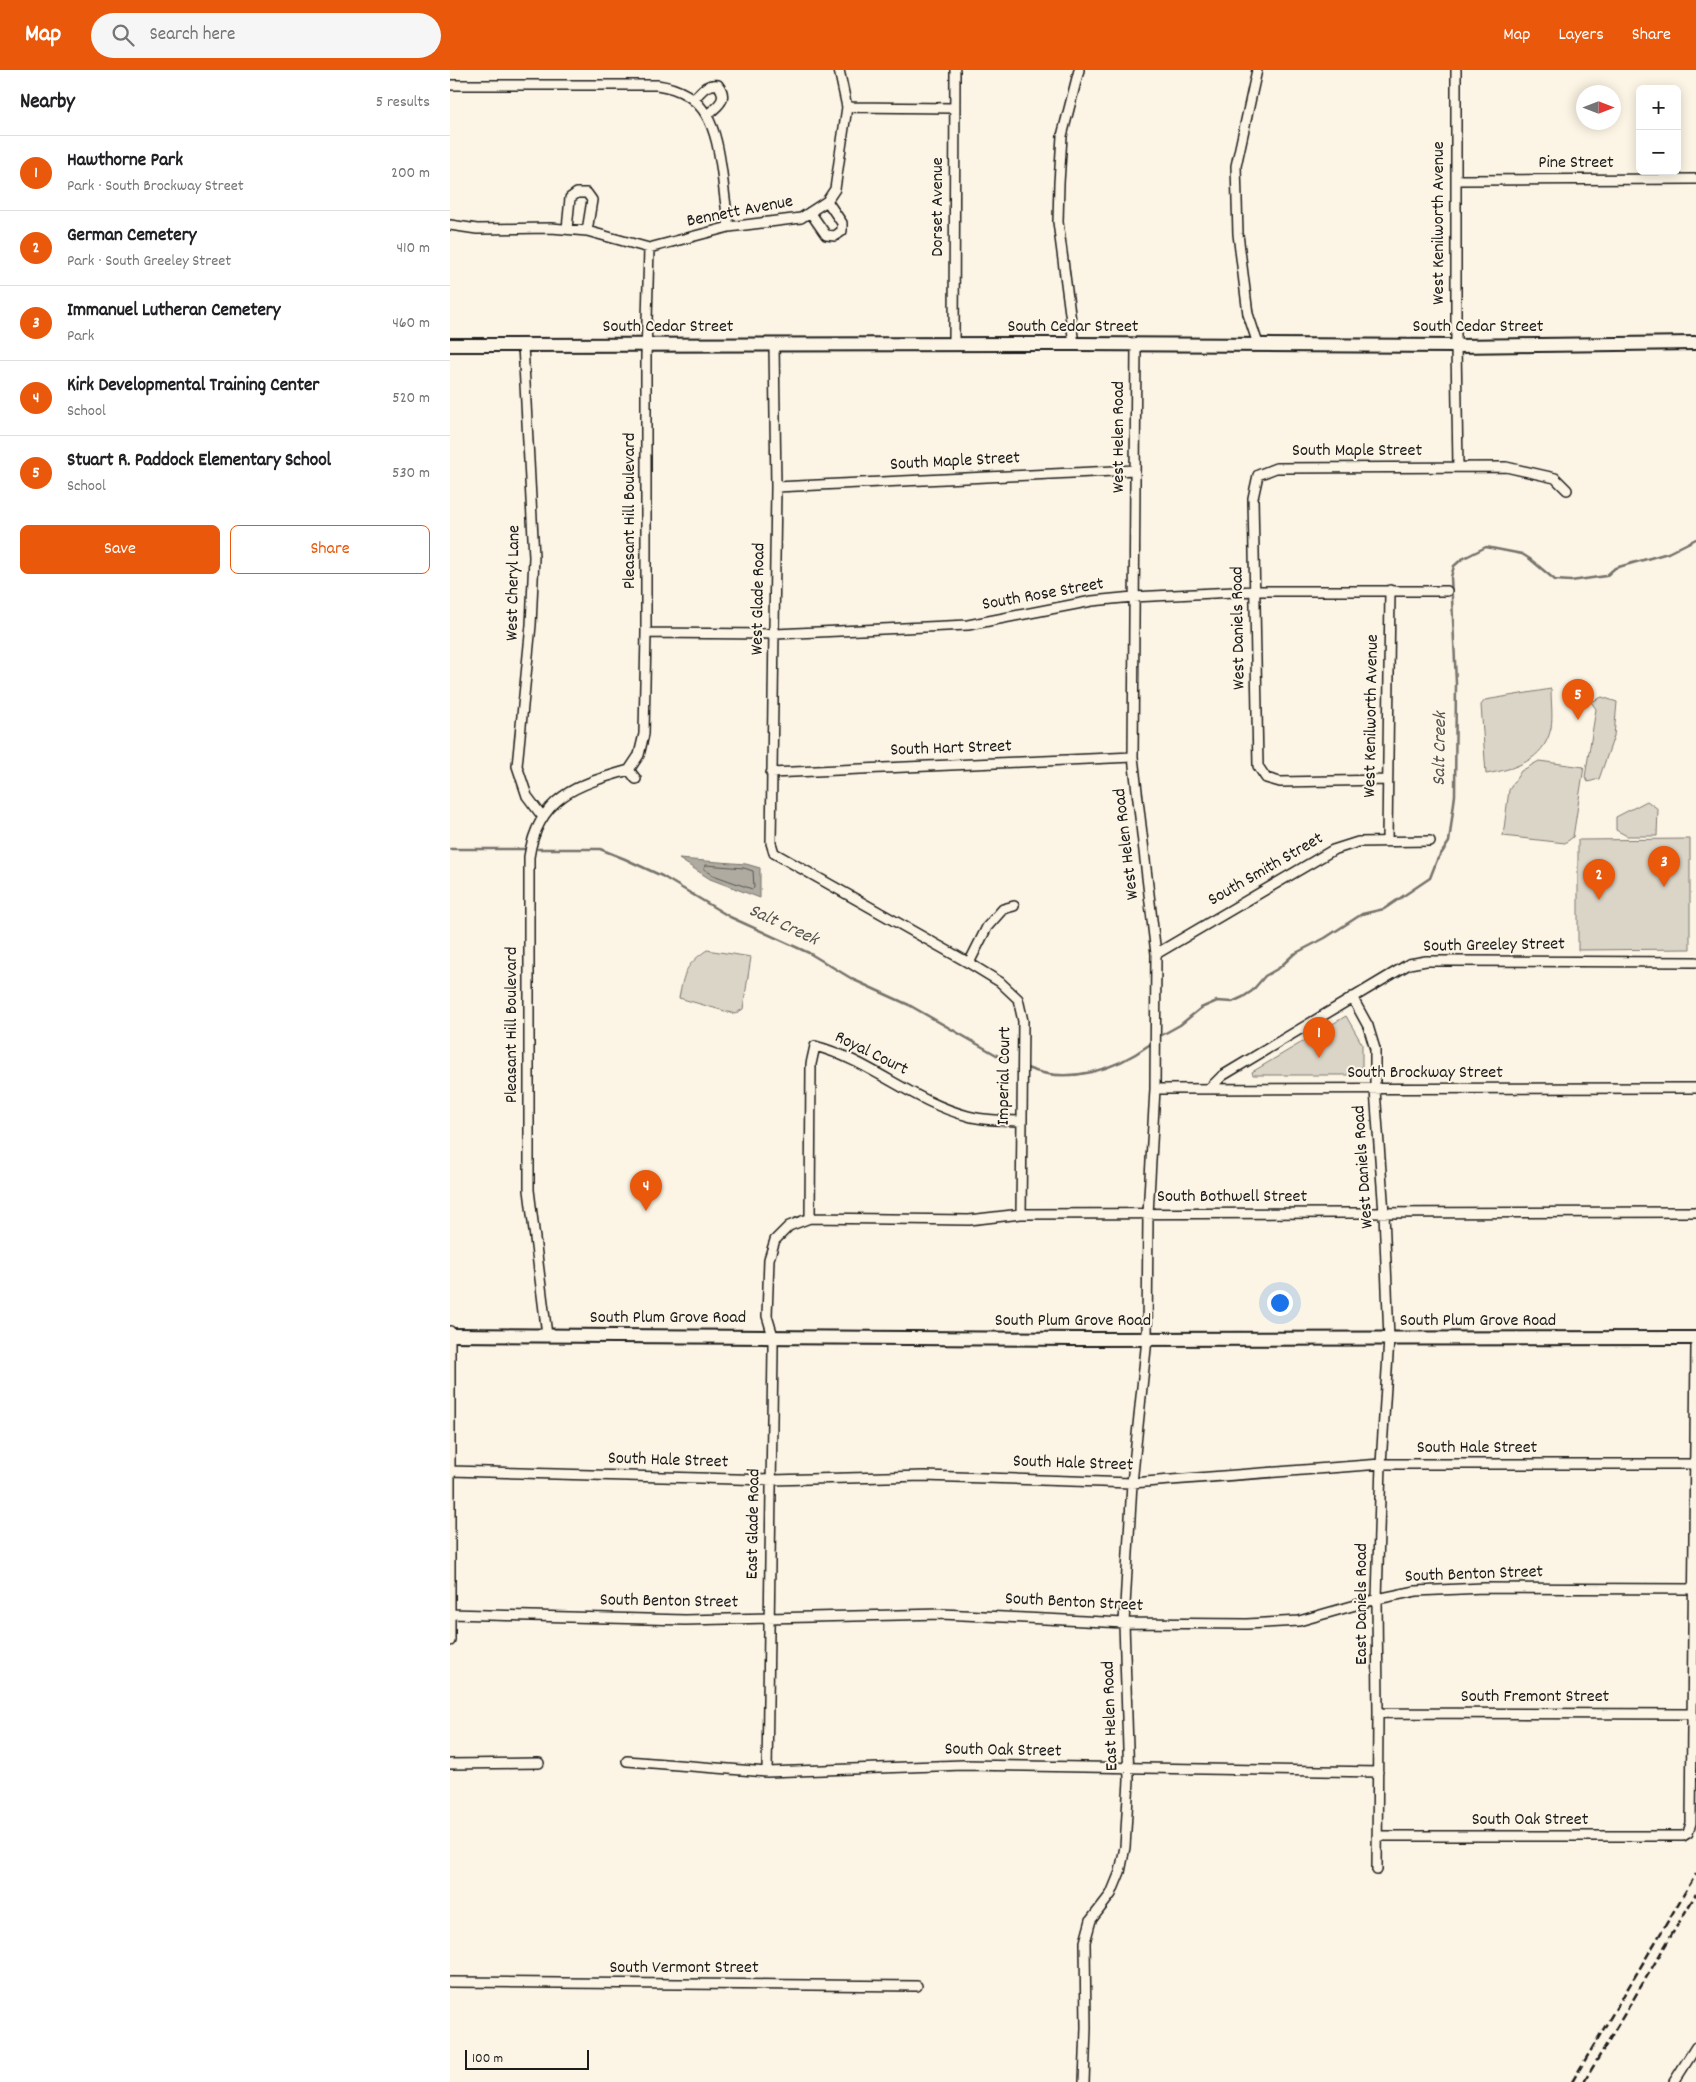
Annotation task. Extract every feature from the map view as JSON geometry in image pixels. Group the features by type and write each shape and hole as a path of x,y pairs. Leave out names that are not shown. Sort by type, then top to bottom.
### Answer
{"street":[{"path":"827,202 835,189 846,107 839,70"},
{"name":"Dorset Avenue","path":"954,345 955,70"},
{"path":"1074,344 1058,222 1062,136 1079,70"},
{"path":"1257,70 1236,166 1239,242 1248,314 1258,344"},
{"name":"West Kenilworth Avenue","path":"1456,70 1458,467"},
{"path":"693,100 706,86 712,84 718,86 723,95 722,103 707,115"},
{"path":"450,85 657,85 671,88 693,100 707,115 718,142 729,226"},
{"path":"846,107 955,108"},
{"name":"Pine Street","path":"1456,180 1696,179"},
{"path":"567,229 570,198 577,193 587,193 592,200 587,231"},
{"name":"Bennett Avenue","path":"649,248 729,226 801,218 810,212 827,202 842,223 842,231 835,236 826,235 810,212"},
{"path":"450,225 477,229 567,229 587,231 649,248"},
{"name":"Pleasant Hill Boulevard","path":"547,1335 530,1210 528,1141 529,857 532,838 542,816 566,793 608,776 629,770 639,755 644,734 646,344 649,248"},
{"name":"South Cedar Street","path":"450,345 1258,344 1456,346 1696,343"},
{"name":"West Cheryl Lane","path":"523,345 534,557 531,625 517,766 527,796 542,816"},
{"name":"West Glade Road","path":"774,345 776,487 775,634 771,772 771,843 774,854"},
{"name":"West Helen Road","path":"1136,345 1133,757 1156,954 1155,1089 1148,1214 1147,1339"},
{"name":"South Maple Street","path":"1258,475 1276,468 1506,467 1555,478 1567,490"},
{"name":"South Maple Street","path":"776,487 1136,470"},
{"name":"West Daniels Road","path":"1258,475 1253,498 1258,766 1266,778 1280,782 1387,780"},
{"name":"West Kenilworth Avenue","path":"1388,841 1390,590"},
{"name":"South Rose Street","path":"646,633 775,634 968,625 1092,601 1133,597 1255,591 1390,590 1447,592"},
{"name":"South Hart Street","path":"771,772 1133,757"},
{"path":"629,770 636,779"},
{"name":"South Smith Street","path":"1156,954 1170,944 1333,850 1358,842 1430,841"},
{"name":"Imperial Court","path":"774,854 969,963 1000,982 1018,999 1023,1021 1021,1214"},
{"path":"969,963 988,927 1003,909 1014,906"},
{"name":"South Greeley Street","path":"1209,1089 1222,1076 1409,964 1426,961 1696,962"},
{"name":"West Daniels Road","path":"1352,997 1373,1037 1375,1049 1389,1339"},
{"name":"Royal Court","path":"810,1218 811,1064 815,1046 836,1052 940,1107 969,1117 1021,1121"},
{"name":"South Brockway Street","path":"1155,1089 1696,1088"},
{"name":"South Bothwell Street","path":"773,1336 767,1316 769,1259 776,1240 789,1226 810,1218 969,1220 1021,1214 1696,1212"},
{"path":"450,1334 450,1641"},
{"name":"South Plum Grove Road","path":"450,1334 1147,1339 1696,1338"},
{"name":"East Glade Road","path":"766,1772 773,1336"},
{"name":"East Helen Road","path":"1084,2082 1086,2028 1085,1942 1091,1920 1111,1894 1120,1872 1125,1848 1129,1769 1124,1623 1132,1483 1147,1339"},
{"name":"East Daniels Road","path":"1377,1870 1377,1599 1381,1464 1389,1339"},
{"path":"1692,1714 1696,1347"},
{"name":"South Hale Street","path":"450,1471 772,1480 924,1476 1132,1483 1381,1464 1694,1464"},
{"name":"South Benton Street","path":"450,1614 685,1620 942,1614 1124,1623 1247,1624 1299,1621 1377,1599 1416,1591 1450,1589 1693,1589"},
{"name":"South Fremont Street","path":"1378,1713 1692,1714"},
{"name":"South Oak Street","path":"1377,1836 1683,1836 1688,1833 1691,1823 1692,1714"},
{"name":"South Oak Street","path":"627,1762 766,1772 964,1765 1378,1772"},
{"path":"450,1764 539,1763"},
{"name":"South Vermont Street","path":"450,1982 917,1986"},
{"path":"1674,2082 1696,2046"}],"shaded area":[{"path":"1551,689 1551,728 1542,748 1535,756 1517,766 1486,774 1481,705 1485,700"},
{"path":"1602,697 1617,702 1614,736 1599,779 1588,782 1585,777 1596,709 1591,702"},
{"path":"1539,761 1584,767 1573,837 1565,843 1503,836 1509,790 1521,771"},
{"path":"1647,801 1658,809 1657,836 1627,836 1616,830 1616,817"},
{"path":"1690,839 1690,949 1578,950 1578,840"},
{"path":"707,950 751,957 743,1009 735,1014 679,998 682,982 687,970 694,960"},
{"path":"1346,1016 1362,1044 1362,1075 1253,1075 1252,1072"}],"water":[{"path":"679,859 746,864 760,868 760,898 710,879"}],"waterway":[{"name":"Salt Creek","path":"1162,1035 1180,1025 1201,1008 1217,1001 1232,1002 1243,997 1252,991 1265,976 1279,968 1294,954 1325,938 1362,914 1384,909 1430,878 1437,860 1449,842 1455,795 1456,683 1451,577 1454,566 1462,559 1486,547 1522,554 1555,580 1571,581 1606,576 1615,568 1668,553 1696,539"},
{"name":"Salt Creek","path":"450,849 524,849"},
{"name":"Salt Creek","path":"538,849 600,849 625,859 662,876 730,917 809,953 854,980 909,1005 1007,1061"},
{"name":"Salt Creek","path":"1027,1068 1059,1075 1091,1072 1121,1062 1149,1045"}],"railway":[{"path":"1572,2082 1696,1874"},
{"path":"1584,2082 1696,1894"}],"place":[{"name":"Stuart R. Paddock Elementary School","path":"1578,720"},
{"name":"Immanuel Lutheran Cemetery","path":"1664,887"},
{"name":"German Cemetery","path":"1599,900"},
{"name":"Hawthorne Park","path":"1319,1058"},
{"name":"Kirk Developmental Training Center","path":"646,1211"}]}
